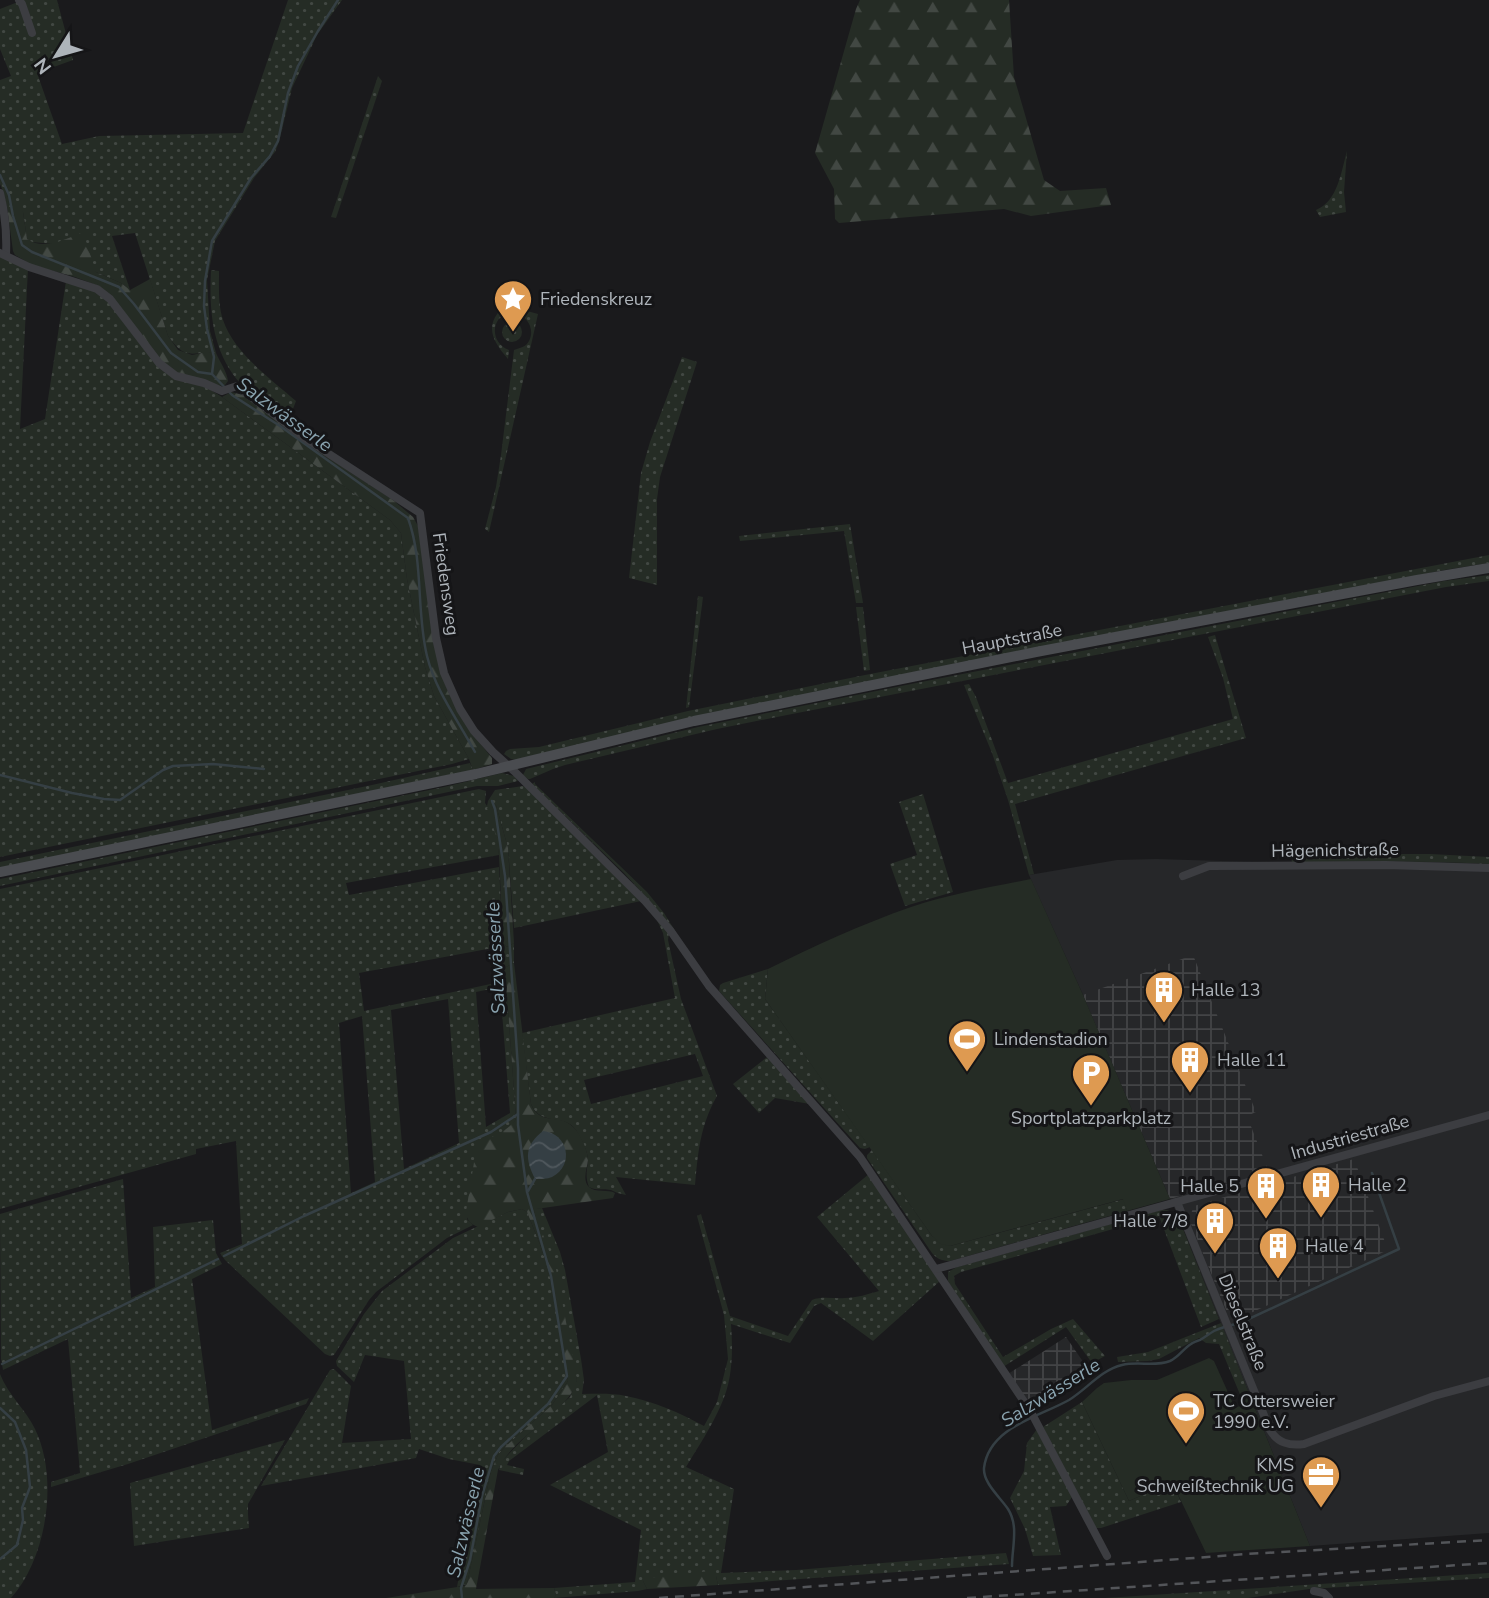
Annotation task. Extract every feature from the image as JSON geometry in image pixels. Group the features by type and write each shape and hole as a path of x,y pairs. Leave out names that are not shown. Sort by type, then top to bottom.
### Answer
{"street":[{"path":"24,1 32,33"},
{"path":"0,192 6,242 3,254"},
{"name":"Friedensweg","path":"3,254 29,267 97,289 110,299 159,363 176,376 222,391 237,386 306,439 421,513 436,638 444,673 460,709 474,731 492,752 622,876 670,930 709,986 860,1157 1031,1412 1107,1556"},
{"name":"Hauptstraße","path":"0,872 509,766 694,721 1008,657 1489,568"},
{"name":"Hägenichstraße","path":"1183,876 1209,866 1386,865 1489,868"},
{"name":"Industriestraße","path":"936,1269 1489,1115"},
{"name":"Dieselstraße","path":"1177,1202 1270,1430 1276,1438 1288,1444 1304,1444 1434,1396 1489,1381"},
{"path":"1314,1591 1324,1593 1329,1598"}],"shaded area":[{"path":"1117,860 1489,864 1489,1533 1310,1546 1180,1221 1029,875"},
{"path":"1193,955 1256,1112 1247,1116 1268,1170 1170,1199 1083,995"},
{"path":"1354,1159 1388,1250 1231,1322 1189,1219 1194,1206"},
{"path":"1066,1337 1086,1366 1029,1404 1008,1374"}],"green space":[{"path":"23,0 57,0 73,60 37,73 62,144 99,136 243,133 288,0 342,0 317,35 292,88 275,152 254,178 215,241 207,280 210,331 216,353 189,354 174,344 168,336 135,233 112,236 130,290 96,272 54,244 31,242 27,239 23,212 7,207 0,184 0,80 11,76 0,49 0,9"},
{"path":"860,0 1009,0 1014,77 1044,180 1060,191 1106,188 1111,205 1031,216 1004,209 839,223 835,219 834,189 815,153"},
{"path":"378,76 382,81 336,218 331,217"},
{"path":"1347,151 1344,192 1346,212 1320,217 1316,210 1334,193"},
{"path":"18,206 23,212 27,239 48,244 83,232 96,272 130,290 150,279 168,336 178,350 192,355 216,353 228,381 225,385 218,386 177,373 161,361 99,286 32,265 15,255 7,207"},
{"path":"0,256 28,268 20,429 45,419 66,281 98,292 206,387 390,520 401,533 407,579 425,667 434,696 469,759 0,857"},
{"path":"211,270 219,271 221,314 228,332 254,365 296,401 288,422 263,404 231,372 214,330"},
{"path":"505,305 538,314 489,532 485,529 496,487 514,350 526,345 531,337 531,328 520,315 502,316 495,327 495,333 497,340 509,350 508,359 497,345 492,332 494,319"},
{"path":"512,322 519,325 522,332 519,339 512,342 505,339 502,332 505,325"},
{"path":"682,357 697,362 660,477 657,499 657,585 629,578 641,473"},
{"path":"231,392 247,396 313,448 393,500 413,517 418,526 442,676 457,710 492,758 492,764 473,770 434,696 425,667 407,579 401,533 390,520 222,397"},
{"path":"850,524 863,603 856,603 844,531 740,541 739,536"},
{"path":"1489,555 1489,563 517,760 504,754 510,749 539,747 688,711 865,675"},
{"path":"1489,575 1489,581 1446,587 717,729 565,765 530,779 523,775 526,769 698,727 1444,581"},
{"path":"698,596 703,597 689,707 686,708"},
{"path":"856,607 863,607 870,670 864,671"},
{"path":"1215,635 1246,738 1015,804 1034,874 1029,875 992,753 964,685 969,684 976,697 1008,783 1233,719 1223,678 1208,637"},
{"path":"470,763 473,770 0,868 0,862"},
{"path":"502,773 514,776 518,781 498,786 477,786 0,886 0,879"},
{"path":"535,782 647,892 682,942 624,873 532,784"},
{"path":"527,787 641,901 514,928 508,848 496,805 493,804 499,855 346,883 349,895 499,867 503,943 507,947 514,943 514,963 506,967 506,981 516,1119 511,1127 504,1131 467,1219 473,1225 447,1238 376,1292 334,1355 325,1354 220,1253 242,1244 236,1141 196,1149 196,1154 0,1209 0,889 479,789 486,791 487,806 495,790","holes":["498,947 500,982 364,1011 359,973","500,987 510,1113 486,1127 476,992","448,999 459,1143 404,1169 391,1010","362,1016 375,1182 351,1193 339,1023"]},
{"path":"923,794 953,892 905,906 890,864 917,855 899,802"},
{"path":"496,805 508,848 514,943 507,947 503,943 499,855 487,808"},
{"path":"1291,854 1430,854 1489,857 1489,864 1292,863"},
{"name":"Lindenstadion","path":"1031,879 1170,1199 1127,1211 1123,1199 950,1246 941,1244 932,1236 765,999 768,969 838,936 911,907"},
{"path":"656,918 669,933 668,940 681,999 717,1096 703,1129 695,1185 616,1177 626,1195 592,1188 587,1180 587,1153 576,1130 566,1122 541,1115 531,1104 522,1033 675,998 663,933","holes":["695,1054 703,1076 591,1104 584,1080"]},
{"path":"514,963 531,1104 539,1115 567,1122 575,1129 588,1156 585,1178 587,1184 595,1190 615,1193 613,1198 534,1211 556,1269 577,1380 573,1391 564,1402 515,1446 498,1470 476,1589 554,1588 556,1595 554,1598 386,1598 467,1584 491,1471 498,1455 552,1405 568,1381 549,1272 527,1212 522,1209 508,1212 478,1227 469,1221 466,1212 476,1150 479,1145 506,1129 516,1119 506,981 506,967"},
{"path":"768,969 765,999 870,1147 860,1148 719,991 723,983"},
{"path":"767,1057 810,1104 775,1098 759,1113 733,1084"},
{"path":"872,1150 932,1236 950,1246 1124,1199 1127,1211 950,1261 942,1260 932,1253 867,1158"},
{"path":"869,1174 940,1281 873,1341 821,1303 814,1306 790,1343 731,1324 731,1365 725,1395 686,1467 734,1489 721,1573 796,1570 1006,1553 1009,1564 718,1585 716,1576 643,1581 647,1589 554,1598 554,1588 635,1582 641,1530 550,1485 608,1452 597,1395 509,1461 507,1465 524,1469 523,1475 499,1470 501,1462 525,1437 570,1397 577,1380 535,1209 542,1208 565,1270 584,1380 582,1394 615,1394 636,1398 666,1408 704,1426 717,1402 728,1359 724,1315 697,1216 701,1214 730,1316 788,1336 812,1300 854,1297 879,1291 817,1217"},
{"path":"123,1179 131,1298 155,1287 153,1227 213,1220 216,1253 222,1264 192,1279 212,1430 309,1398 306,1404 51,1487 51,1482 80,1473 68,1339 3,1370 0,1214"},
{"path":"522,1209 527,1212 549,1272 568,1381 552,1405 498,1455 491,1471 467,1584 457,1587 480,1465 419,1449 416,1458 261,1486 330,1370 334,1369 351,1386 342,1443 411,1439 404,1361 365,1355 354,1382 337,1366 336,1361 364,1314 382,1291 453,1238 508,1212"},
{"path":"1161,1210 1177,1214 1219,1319 1201,1327 1159,1216 954,1276 955,1284 1003,1357 1073,1319 1105,1356 1092,1363 1066,1327 1003,1367 948,1281 948,1272 957,1267"},
{"path":"1221,1323 1252,1401 1244,1404 1219,1344 1206,1343 1199,1338 1159,1359 1118,1362 1117,1357 1148,1352"},
{"name":"TC Ottersweier 1990 e.V.","path":"1209,1358 1214,1361 1235,1408 1252,1401 1310,1546 1206,1553 1172,1482 1129,1501 1082,1402 1104,1383 1157,1380"},
{"path":"0,1374 35,1429 46,1470 46,1517 41,1540 33,1562 11,1598 0,1598"},
{"path":"1082,1402 1129,1501 1172,1482 1181,1502 1095,1528 1043,1427"},
{"path":"1037,1429 1072,1497 1066,1506 1050,1507 1061,1555 1033,1556 1025,1529 1010,1498 1024,1471 1027,1443"},
{"path":"285,1440 248,1504 249,1528 134,1546 130,1483"},
{"path":"710,1571 716,1576 718,1585 647,1589 643,1581 647,1578"},
{"path":"1489,1573 1489,1578 1309,1589 1248,1598 1105,1598"}],"water":[{"path":"543,1131 558,1137 566,1150 566,1158 559,1172 552,1177 535,1179 529,1165 528,1153 532,1142"}],"waterway":[{"name":"Salzwässerle","path":"338,0 298,66 288,93 278,141 270,156 251,178 212,241 204,306 214,357 212,374 232,395 408,518 416,552 427,656 442,694 475,752"},
{"path":"0,175 9,195 22,245 32,252 119,287 171,353 198,372 212,374"},
{"path":"0,775 72,793 120,800 173,766 213,764 264,769"},
{"name":"Salzwässerle","path":"462,1598 461,1588 494,1456 548,1404 567,1376 551,1276 527,1192 518,1125 518,1068 505,876 492,801"},
{"name":"Salzwässerle","path":"224,1256 304,1216 491,1132 518,1114"},
{"name":"Salzwässerle","path":"1012,1566 1013,1522 1008,1509 984,1474 988,1454 995,1442 1017,1425 1069,1400 1114,1367 1170,1361 1214,1331 1240,1323 1399,1249 1372,1173"},
{"name":"Salzwässerle","path":"528,1191 535,1179"},
{"name":"Salzwässerle","path":"2,1364 218,1259"},
{"path":"0,1408 15,1422 26,1450 30,1487 22,1508 23,1520 17,1545 0,1559"}],"railway":[{"path":"659,1598 1247,1554 1489,1540"},
{"path":"967,1598 1489,1563"}],"place":[{"name":"Friedenskreuz","path":"513,333"},
{"name":"Halle 13","path":"1164,1024"},
{"name":"Lindenstadion","path":"967,1073"},
{"name":"Halle 11","path":"1190,1094"},
{"name":"Sportplatzparkplatz","path":"1091,1107"},
{"name":"Halle 2","path":"1321,1219"},
{"name":"Halle 5","path":"1266,1220"},
{"name":"Halle 7/8","path":"1215,1255"},
{"name":"Halle 4","path":"1278,1280"},
{"name":"TC Ottersweier 1990 e.V.","path":"1186,1445"},
{"name":"KMS Schweißtechnik UG","path":"1321,1509"}]}
